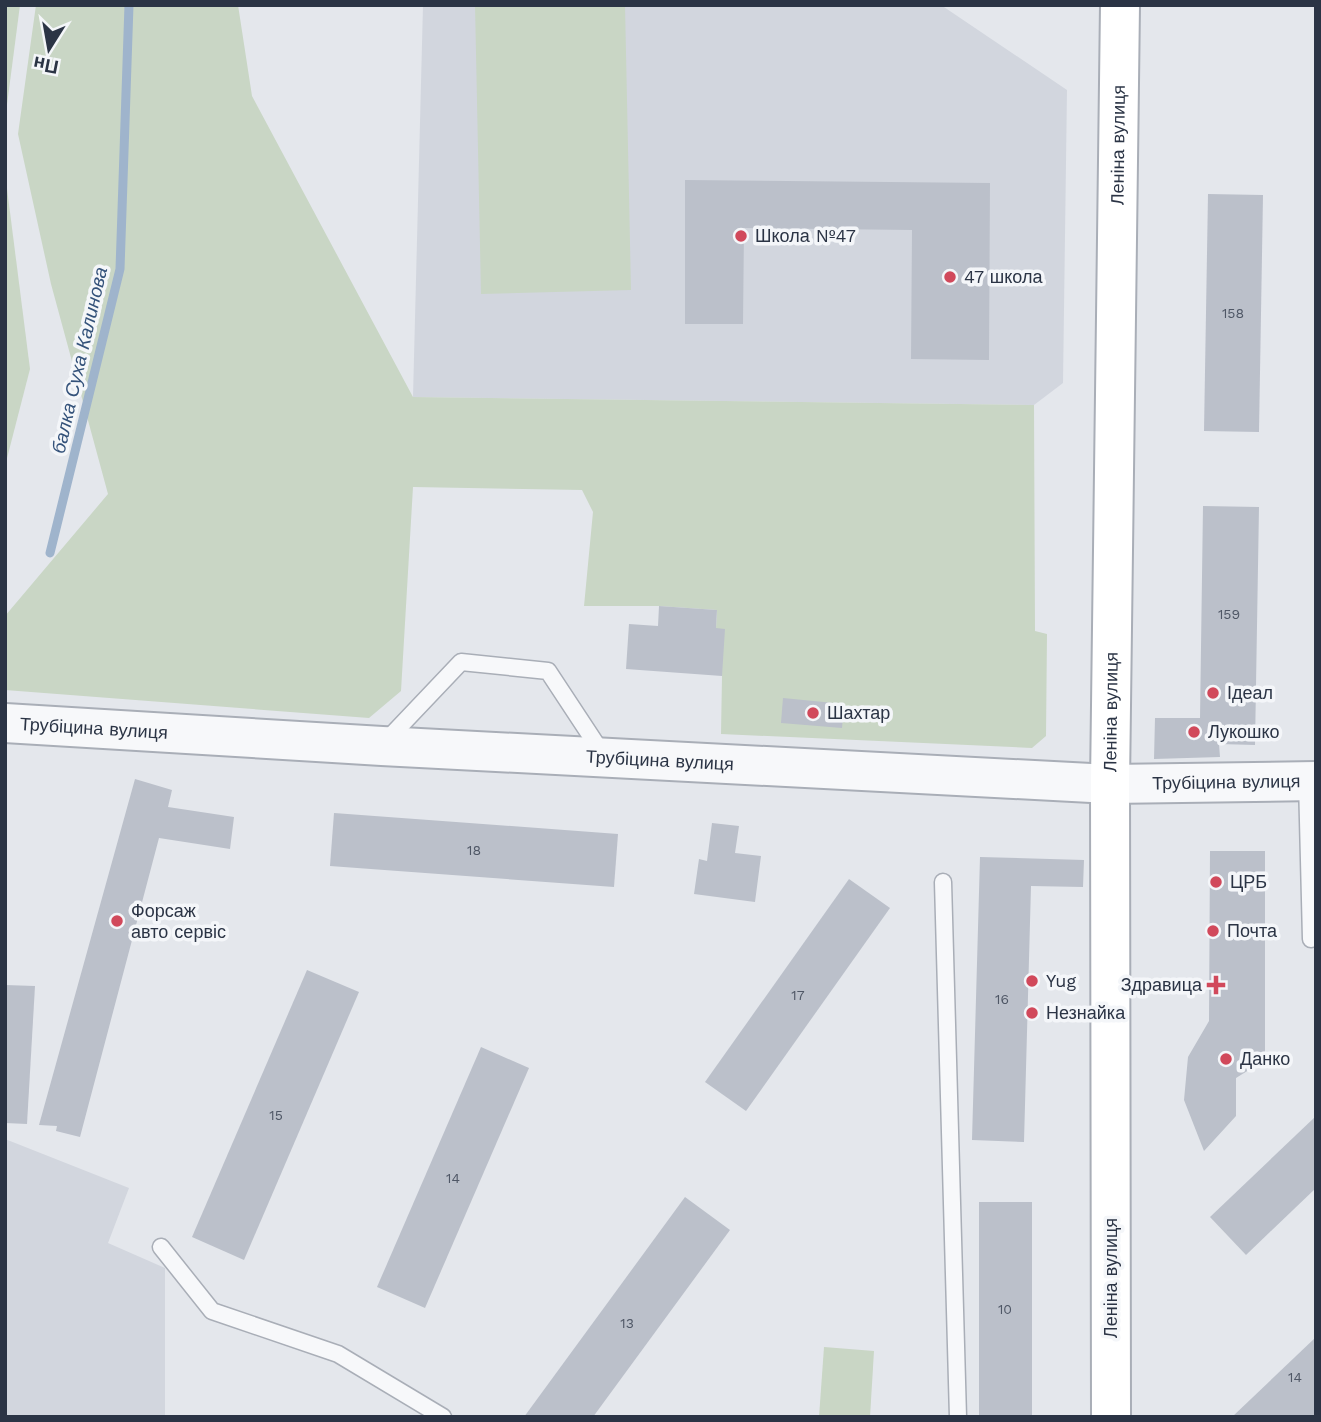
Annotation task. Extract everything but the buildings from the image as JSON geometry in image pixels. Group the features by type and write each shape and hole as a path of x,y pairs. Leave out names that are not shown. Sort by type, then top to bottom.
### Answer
{"main road":[{"name":"Леніна вулиця","path":"1111,1417 1110,784 1120,5"}],"street":[{"name":"Трубіцина вулиця","path":"5,723 382,746 1110,784 1311,781"}],"lane":[{"path":"382,746 461,662 548,671 605,758"},
{"path":"1311,781 1311,939 1316,938"},
{"path":"943,882 958,1417"},
{"path":"161,1247 212,1311 338,1354 443,1417"}],"shaded area":[{"name":"Школа №47","path":"423,5 941,5 1067,90 1063,383 1034,405 413,397"},
{"path":"5,1139 129,1188 108,1243 165,1268 165,1417 5,1417"}],"green space":[{"path":"5,5 20,5 5,120"},
{"path":"36,5 238,5 252,96 413,397 1034,405 1035,631 1047,634 1046,736 1032,748 721,734 722,676 716,628 717,610 659,606 584,606 593,512 582,490 413,487 401,691 369,718 5,690 5,616 108,494 51,284 18,134"},
{"path":"475,5 625,5 631,290 481,294"},
{"path":"5,173 30,369 5,466"},
{"path":"824,1347 874,1351 870,1417 819,1417"}],"waterway":[{"name":"балка Суха Калинова","path":"50,553 120,269 129,5"}],"place":[{"name":"Школа №47","path":"741,236"},
{"name":"47 школа","path":"950,277"},
{"name":"Ідеал","path":"1213,693"},
{"name":"Шахтар","path":"813,713"},
{"name":"Лукошко","path":"1194,732"},
{"name":"ЦРБ","path":"1216,882"},
{"name":"Форсаж авто сервіс","path":"117,921"},
{"name":"Почта","path":"1213,931"},
{"name":"Yug","path":"1032,981"},
{"name":"Здравица","path":"1216,985"},
{"name":"Незнайка","path":"1032,1013"},
{"name":"Данко","path":"1226,1059"}]}
